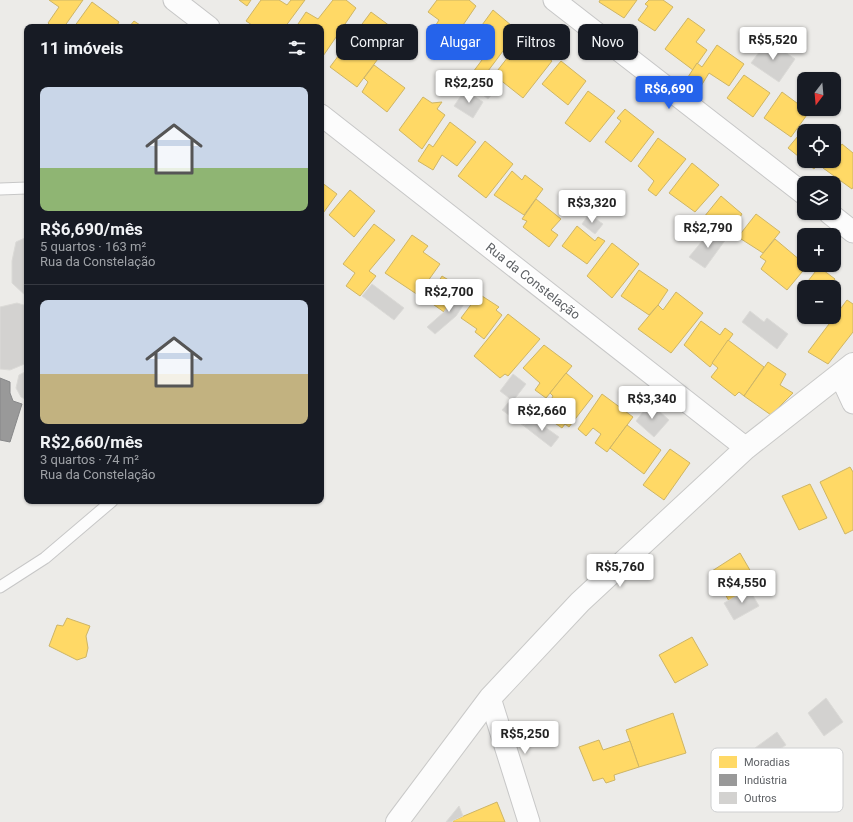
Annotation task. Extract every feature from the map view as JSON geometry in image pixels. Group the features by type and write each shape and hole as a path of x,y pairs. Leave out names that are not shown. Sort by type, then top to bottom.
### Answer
{"street":[{"path":"174,0 204,24"},
{"path":"554,0 797,189"},
{"name":"Rua da Constelação","path":"324,117 746,448"},
{"path":"838,220 853,232"},
{"path":"397,822 490,698 580,602 746,448 846,370 853,403"},
{"path":"490,698 530,822"}],"lane":[{"path":"0,189 24,188"},
{"path":"0,587 45,558 108,504"}],"building: Moradias":[{"path":"49,0 83,0 66,24 49,24 48,23 59,7"},
{"path":"239,0 251,0 247,6"},
{"path":"261,0 279,0 287,5 291,0 305,0 287,24 250,24 246,21"},
{"path":"333,0 346,0 356,8 345,24 336,24 336,37 324,55 324,24 298,24 306,12 318,19"},
{"path":"437,0 469,0 476,6 464,24 436,24 439,20 428,12"},
{"path":"600,0 637,0 624,18 599,2"},
{"path":"649,0 663,0 673,7 655,31 638,20 648,6 645,4"},
{"path":"92,2 119,22 118,24 76,24"},
{"path":"493,10 510,24 503,24 503,51 473,91 464,84 482,60 495,60 495,24 483,24"},
{"path":"371,12 387,24 362,24"},
{"path":"688,18 705,30 696,42 707,50 693,70 665,49"},
{"path":"134,21 138,24 132,24"},
{"path":"717,45 744,64 729,86 709,73 701,86 688,77 697,63 702,67"},
{"path":"336,59 377,60 357,87 330,67"},
{"path":"506,60 552,61 523,98 494,75"},
{"path":"561,61 586,81 568,105 542,84"},
{"path":"374,65 405,88 387,112 362,92 368,82 364,78"},
{"path":"744,75 770,93 753,117 727,98"},
{"path":"588,91 615,111 590,142 565,123"},
{"path":"782,92 797,103 797,116 806,116 800,124 797,124 797,129 791,137 764,118"},
{"path":"423,97 432,103 442,102 437,109 445,115 422,149 399,130"},
{"path":"625,109 654,132 631,162 605,142 621,121 617,118"},
{"path":"450,122 476,142 457,166 442,155 433,170 418,161 429,144 433,147"},
{"path":"797,137 797,155 788,148"},
{"path":"658,138 686,159 656,196 648,190 654,181 638,166"},
{"path":"485,141 513,164 486,198 458,176"},
{"path":"842,144 853,153 852,189 841,181 841,176 834,176 823,168 841,168"},
{"path":"692,163 719,185 695,212 669,193"},
{"path":"512,171 522,180 525,175 543,189 524,215 494,195"},
{"path":"324,184 337,194 324,212"},
{"path":"350,190 375,211 354,237 329,215"},
{"path":"721,196 742,214 726,239 712,229 715,226 704,217"},
{"path":"536,199 561,219 551,230 558,235 549,247 523,227 527,221 522,219"},
{"path":"756,214 780,232 763,253 738,237"},
{"path":"374,224 395,240 369,271 376,276 360,296 346,286 355,273 343,264"},
{"path":"577,226 595,241 598,237 605,241 587,264 562,246"},
{"path":"412,235 428,246 423,252 440,264 418,295 385,273"},
{"path":"775,239 797,258 797,272 802,272 787,290 761,269 766,261 760,257"},
{"path":"612,243 639,264 612,298 587,276"},
{"path":"639,270 668,290 649,315 621,296"},
{"path":"815,272 826,272 835,279 834,280 809,280"},
{"path":"442,276 460,287 444,312 427,300"},
{"path":"676,292 703,313 671,353 638,329 658,305 663,310"},
{"path":"479,294 499,307 496,310 502,315 484,339 475,332 477,329 461,318"},
{"path":"847,300 853,304 853,332 828,364 808,352 829,324 841,324 841,308"},
{"path":"508,314 540,339 508,376 505,374 500,378 474,356"},
{"path":"701,321 720,335 725,328 733,334 710,367 684,345"},
{"path":"728,340 764,367 744,396 739,392 735,396 711,377 718,368 712,363"},
{"path":"544,345 572,366 546,398 535,390 540,383 523,368"},
{"path":"768,362 786,374 780,385 793,393 771,415 744,396"},
{"path":"566,373 593,396 569,427 565,424 562,428 543,415 553,396 550,393"},
{"path":"602,394 633,417 607,452 595,443 601,434 593,428 586,436 578,429"},
{"path":"627,425 661,450 644,474 610,448"},
{"path":"670,449 690,463 664,500 643,485"},
{"path":"850,467 853,472 853,530 845,534 820,482"},
{"path":"810,484 827,518 799,530 782,496"},
{"path":"740,553 758,584 729,601 712,571"},
{"path":"67,618 90,626 86,636 88,648 86,657 77,660 49,646 57,625 63,626"},
{"path":"692,637 708,665 675,683 659,655"},
{"path":"673,713 686,753 639,767 626,730"},
{"path":"599,740 603,750 630,741 639,767 614,775 615,780 606,783 603,778 593,781 579,747"},
{"path":"497,802 505,822 452,821"}],"building: Indústria":[{"path":"0,378 10,382 10,393 13,401 22,404 10,442 0,440"}],"building: Outros":[{"path":"768,40 795,59 779,82 751,63"},
{"path":"483,83 494,92 488,99 477,90"},
{"path":"465,90 483,102 473,118 454,106"},
{"path":"589,214 603,224 595,234 582,224"},
{"path":"712,229 726,239 705,268 689,257"},
{"path":"24,238 24,294 12,283 12,261 16,242"},
{"path":"372,284 404,308 394,320 362,296"},
{"path":"458,291 468,298 456,316 435,334 427,327 444,312"},
{"path":"17,303 24,305 24,364 10,370 0,369 0,307"},
{"path":"750,311 764,322 767,318 788,334 777,349 742,322"},
{"path":"24,372 24,398 21,397 16,388 19,375"},
{"path":"513,374 526,384 513,401 500,391"},
{"path":"509,402 531,417 524,426 502,410"},
{"path":"650,403 669,420 654,437 636,421"},
{"path":"531,417 559,437 551,447 524,426"},
{"path":"749,589 759,606 734,620 724,603"},
{"path":"826,698 843,722 824,736 808,713"},
{"path":"777,732 786,745 781,748 755,748"},
{"path":"459,806 463,816 452,821 453,822 446,822"}]}
